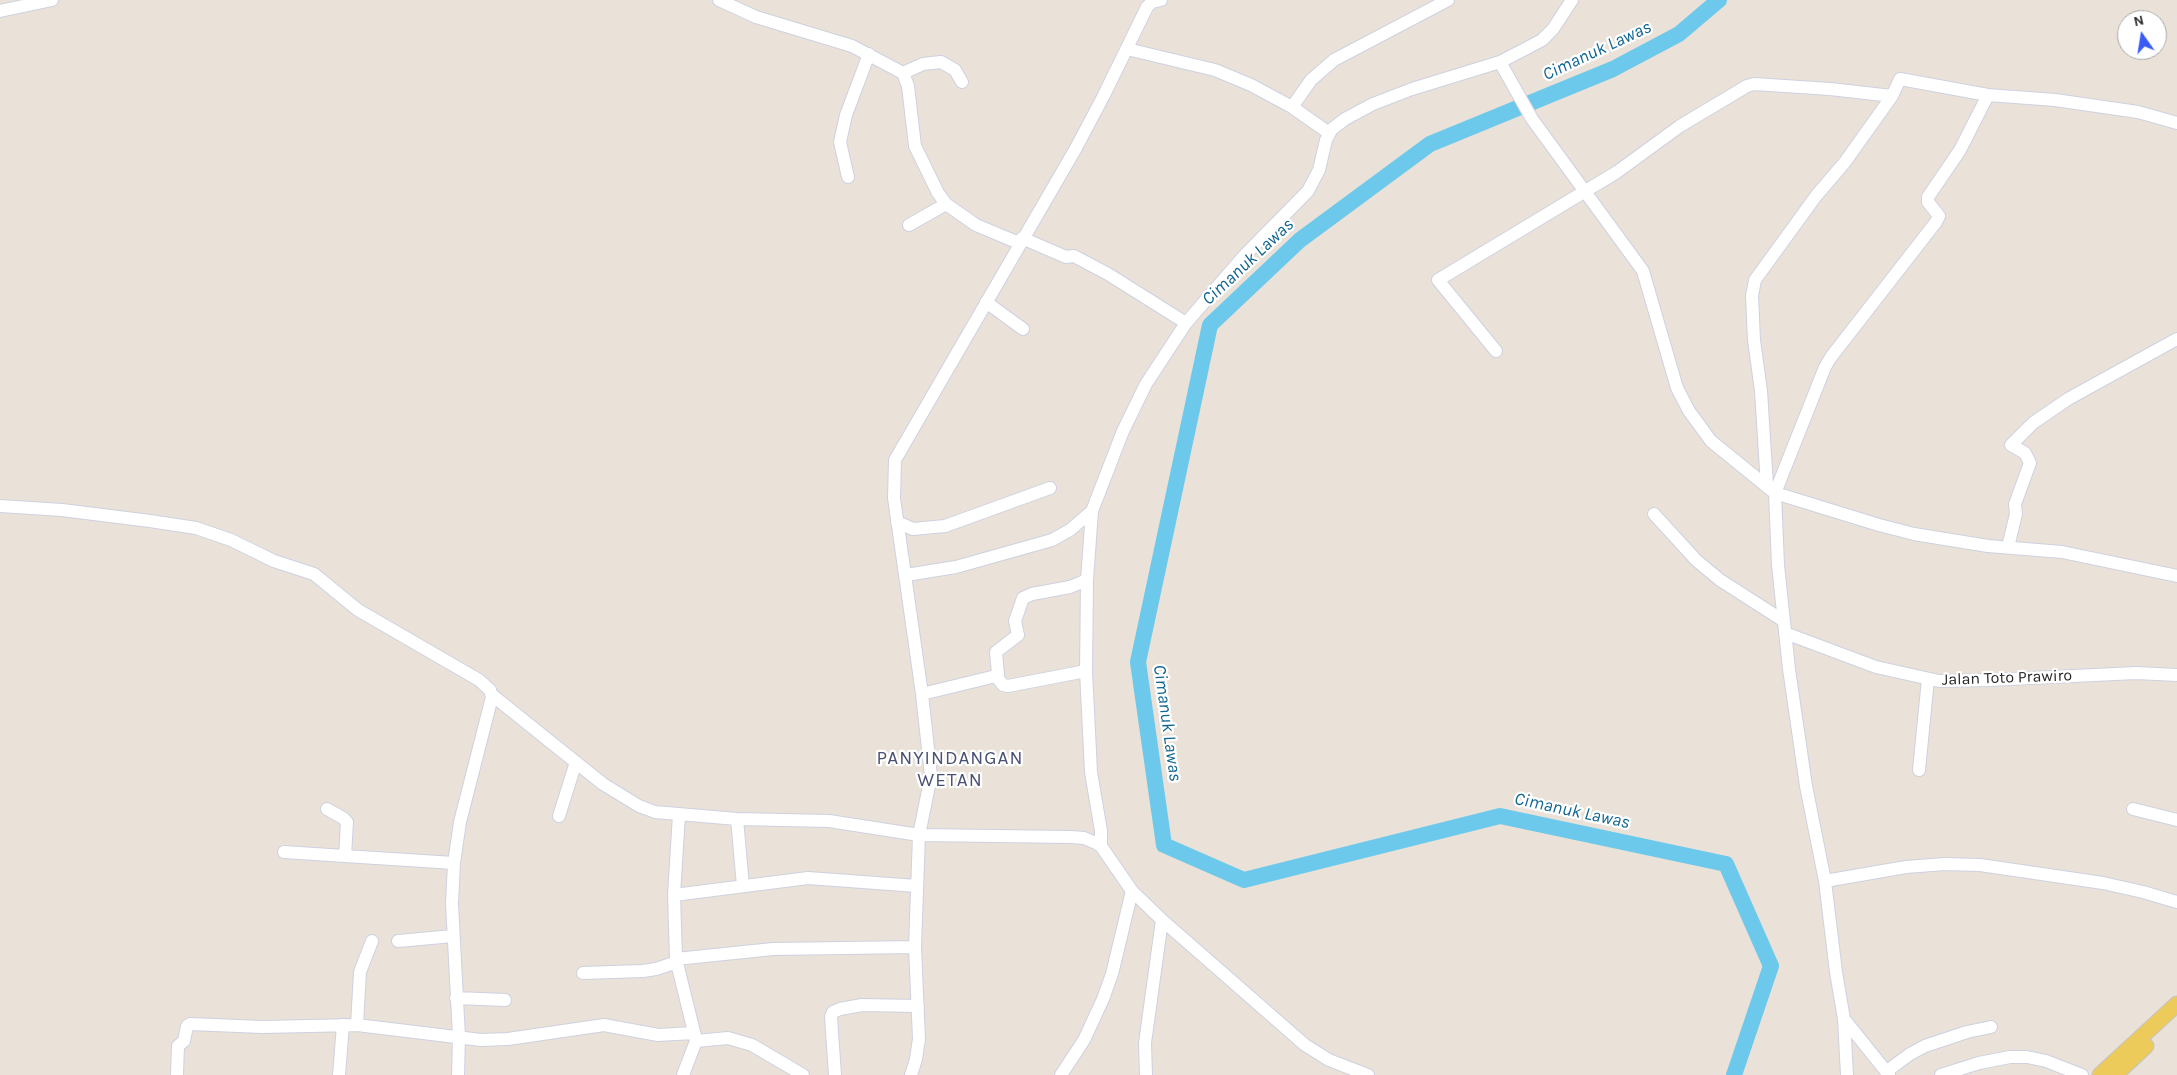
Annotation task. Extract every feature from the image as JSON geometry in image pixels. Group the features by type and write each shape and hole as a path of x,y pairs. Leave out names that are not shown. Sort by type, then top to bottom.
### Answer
{"main road":[{"path":"2100,1075 2177,1004"},
{"path":"2115,1075 2177,1018"}],"street":[{"path":"0,11 52,0"},
{"path":"719,0 756,17 826,38 869,54 903,73 908,86 915,146 929,177 946,204 976,225 1066,257 1074,256 1108,274 1186,323"},
{"path":"911,1075 916,1059 919,1038 915,948 919,834 931,776 922,694 897,522 893,479 897,455 1076,148 1149,4 1161,0"},
{"path":"1292,107 1311,80 1334,60 1448,0"},
{"path":"1101,846 1102,832 1091,772 1086,671 1087,580 1092,510 1123,431 1146,384 1186,323 1244,256 1308,190 1321,165 1329,133 1346,118 1372,104 1412,89 1500,62 1542,40 1553,29 1572,0"},
{"path":"1127,49 1215,70 1251,85 1292,107 1329,133"},
{"path":"848,177 840,138 846,115 869,54"},
{"path":"903,73 923,64 941,62 955,70 962,82"},
{"path":"1500,62 1515,92 1532,119 1643,271 1677,388 1689,412 1711,441 1771,489 1879,525 1914,534 2008,547 2062,552 2177,576"},
{"path":"1847,1075 1844,1019 1836,972 1826,881 1806,786 1785,627 1754,340 1752,296 1755,280 1892,96 1900,79 1988,95 2055,100 2138,112 2177,124"},
{"path":"1496,351 1438,280 1617,172 1680,126 1747,86 1754,84 1830,89 1892,96"},
{"path":"1771,489 1825,367 1936,222 1939,216 1928,202 1928,197 1960,150 1988,95"},
{"path":"909,225 946,204"},
{"path":"986,302 1023,329"},
{"path":"2008,547 2016,514 2015,504 2030,463 2025,453 2011,445 2033,422 2068,400 2177,339"},
{"path":"897,522 913,529 945,526 1050,488"},
{"path":"0,506 62,510 196,528 231,540 274,561 314,574 358,610 479,680 490,690 492,695 603,784 639,806 654,812 737,819 829,821 919,834 1084,838 1101,846 1132,891 1162,920 1305,1045 1329,1060 1368,1075"},
{"path":"906,575 956,566 1052,540 1070,530 1092,510"},
{"name":"Jalan Toto Prawiro","path":"1654,514 1696,560 1720,580 1785,627 1876,667 1928,679 1990,680 2136,673 2177,675"},
{"path":"996,676 998,674 996,652 1018,635 1015,621 1022,598 1032,594 1070,587 1087,580"},
{"path":"996,676 1003,684 1008,686 1086,671"},
{"path":"922,694 996,676"},
{"path":"1919,770 1928,679"},
{"path":"458,1075 460,1037 456,998 452,903 454,863 460,822 492,695"},
{"path":"559,816 576,762"},
{"path":"328,809 346,822 345,856"},
{"path":"2132,809 2177,820"},
{"path":"679,815 674,894 676,960 695,1037 684,1075"},
{"path":"737,819 743,886"},
{"path":"284,852 454,863"},
{"path":"1826,881 1906,867 1980,865 2103,883 2177,902"},
{"path":"674,894 808,878 917,886"},
{"path":"1061,1075 1084,1040 1103,1000 1112,974 1132,891"},
{"path":"1146,1075 1145,1043 1162,920"},
{"path":"398,941 454,936"},
{"path":"357,1025 360,972 372,941"},
{"path":"583,974 643,971 656,969 676,960 773,949 915,948"},
{"path":"456,998 505,1000"},
{"path":"835,1075 831,1018 833,1012 862,1005 918,1006"},
{"path":"1844,1019 1888,1073 1910,1054 1925,1046 1991,1026"},
{"path":"177,1075 178,1047 184,1041 186,1027 190,1024 262,1027 357,1025 482,1040 508,1039 604,1024 658,1035 728,1038 740,1041 765,1052 803,1075"},
{"path":"339,1075 343,1025"},
{"path":"1941,1075 1979,1063 2010,1057 2046,1061 2082,1075"}],"waterway":[{"name":"Cimanuk Lawas","path":"1719,0 1679,34 1613,69 1430,144 1300,240 1210,325 1138,662 1164,845 1244,880 1500,816 1726,864 1771,966 1734,1075"}],"district":[{"name":"PANYINDANGAN WETAN","path":"950,770"}]}
